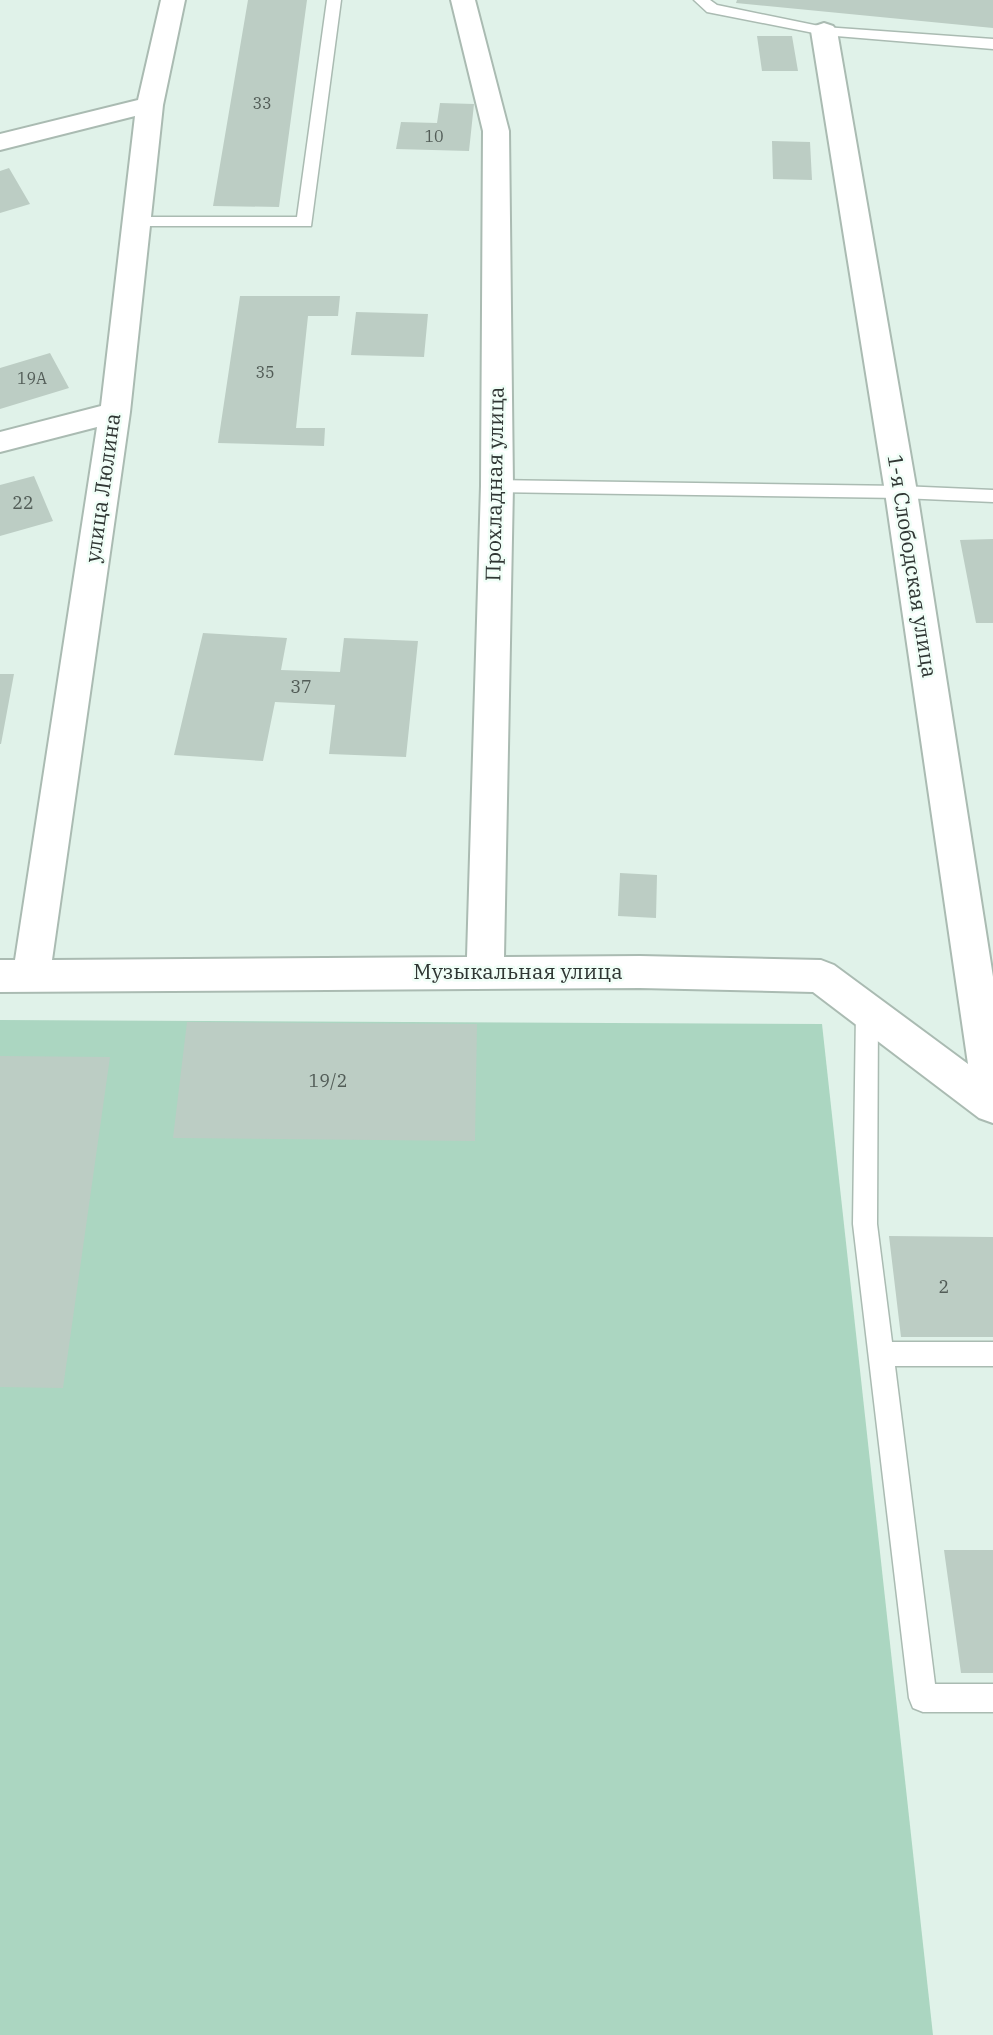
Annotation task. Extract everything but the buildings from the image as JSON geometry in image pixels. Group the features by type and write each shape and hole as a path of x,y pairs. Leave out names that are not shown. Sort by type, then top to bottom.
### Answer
{"street":[{"name":"улица Люлина","path":"15,976 115,412 150,105 173,0"},
{"name":"Прохладная улица","path":"463,0 496,131 497,486 485,972"},
{"name":"1-я Слободская улица","path":"824,31 901,492 993,1105"},
{"path":"0,142 150,105"},
{"path":"0,442 115,412"},
{"name":"Музыкальная улица","path":"15,976 485,972 821,976 993,1105"}],"lane":[{"path":"135,222 304,222 334,0"},
{"path":"701,0 712,9 824,31 993,44"},
{"path":"497,486 901,492 993,496"},
{"path":"867,1011 865,1224 923,1698 993,1698"},
{"path":"881,1354 993,1354"}],"green space":[{"path":"0,1020 822,1024 933,2035 0,2035"}]}
